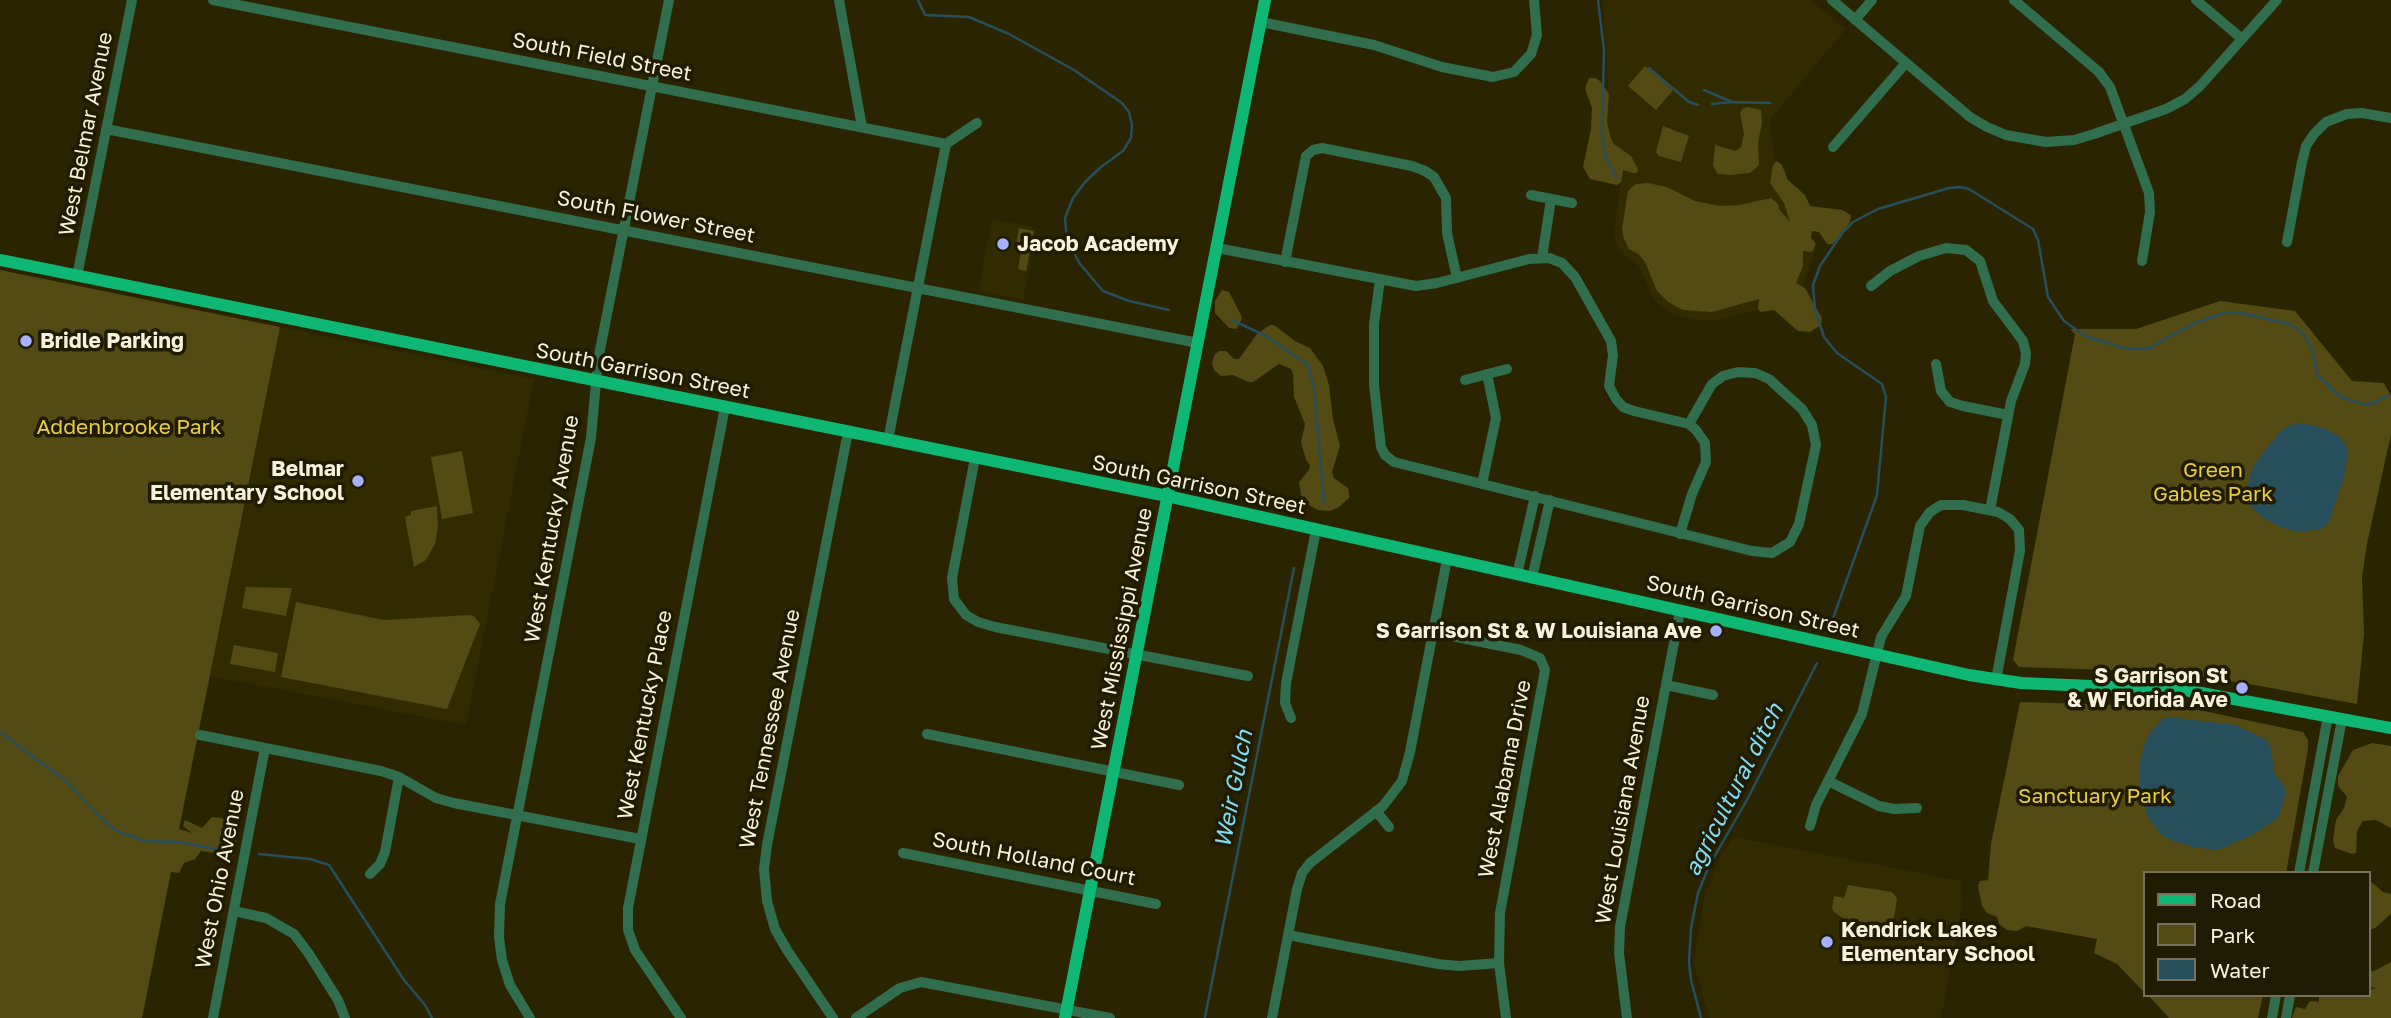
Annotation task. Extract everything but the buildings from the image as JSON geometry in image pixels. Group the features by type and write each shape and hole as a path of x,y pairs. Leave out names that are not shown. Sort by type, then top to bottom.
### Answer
{"main road":[{"name":"West Mississippi Avenue","path":"1066,1014 1265,0"},
{"name":"South Garrison Street","path":"0,260 1167,496 1996,680 2171,688 2239,698 2391,729"}],"street":[{"name":"West Belmar Avenue","path":"78,276 132,0"},
{"name":"South Field Street","path":"213,0 946,144"},
{"name":"West Kentucky Avenue","path":"530,1018 510,985 502,960 499,937 500,904 591,438 595,381 669,0"},
{"path":"839,0 862,127"},
{"path":"1261,22 1367,43 1442,67 1493,77 1518,69 1529,58 1536,39 1534,0"},
{"path":"1832,0 1970,117 1993,130 2037,142 2081,138 2166,109 2185,99 2200,86 2277,0"},
{"path":"1855,20 1872,0"},
{"path":"2014,0 2104,77 2110,87 2149,194 2150,212 2142,261"},
{"path":"2196,0 2241,38"},
{"path":"1833,147 1905,64"},
{"path":"2287,242 2304,154 2314,134 2326,122 2347,114 2362,113 2391,118"},
{"path":"888,440 946,144 977,123"},
{"name":"South Flower Street","path":"106,128 1198,343"},
{"path":"1285,262 1306,156 1313,150 1322,148 1412,166 1434,177 1446,198 1447,233 1457,278"},
{"path":"1531,195 1572,203"},
{"path":"1542,258 1551,199"},
{"path":"1217,248 1421,286 1523,260 1542,258 1557,261 1570,271 1608,334 1613,350 1609,386 1616,400 1623,407 1634,411 1689,424 1703,440 1707,459 1692,494 1680,534"},
{"path":"1871,286 1898,266 1938,250 1960,248 1976,256 1993,301 2017,331 2025,347 2024,369 2012,395 1990,510"},
{"path":"1380,280 1374,315 1373,361 1378,431 1383,452 1388,458 1402,465 1759,552 1772,552 1793,539 1816,445 1812,425 1802,409 1769,379 1750,372 1729,374 1712,384 1689,424"},
{"path":"1936,364 1940,387 1948,400 1963,406 2008,415"},
{"path":"1465,380 1507,369"},
{"path":"1482,484 1496,418 1487,374"},
{"name":"West Kentucky Place","path":"681,1018 638,954 628,930 629,894 725,407"},
{"name":"West Tennessee Avenue","path":"833,1018 786,950 775,929 767,901 764,869 848,432"},
{"path":"975,458 951,578 954,599 972,620 1248,676"},
{"path":"1517,575 1535,496"},
{"path":"1532,578 1550,500"},
{"path":"1810,826 1816,805 1863,715 1883,632 1906,596 1918,533 1926,515 1934,508 1947,504 1990,510 2010,519 2017,526 2021,538 2020,551 1996,680"},
{"path":"1291,718 1285,703 1285,689 1316,530"},
{"path":"1272,1018 1297,889 1306,868 1376,811 1398,789 1405,773 1447,559"},
{"name":"West Louisiana Avenue","path":"1627,1018 1619,935 1679,611"},
{"name":"West Alabama Drive","path":"1432,632 1521,650 1540,658 1545,670 1498,928 1499,963 1506,1018"},
{"path":"1665,685 1713,695"},
{"path":"2299,871 2328,716"},
{"path":"2313,871 2343,719"},
{"path":"928,734 1179,785"},
{"path":"200,735 399,776 440,800 640,839"},
{"name":"West Ohio Avenue","path":"213,1018 265,748"},
{"path":"370,874 380,864 384,852 399,776"},
{"path":"1828,781 1862,800 1880,806 1894,809 1917,808"},
{"path":"1376,811 1389,827"},
{"name":"South Holland Court","path":"904,853 1156,904"},
{"path":"234,911 266,918 294,934 331,989 345,1018"},
{"path":"1288,935 1438,964 1459,966 1499,963"},
{"path":"856,1018 900,988 921,982 1066,1014 1110,1018"},
{"path":"2272,1018 2276,997"},
{"path":"2286,1018 2290,997"}],"shaded area":[{"path":"1603,0 1810,0 1846,29 1770,119 1777,187 1816,247 1792,317 1765,308 1717,320 1697,320 1674,315 1655,301 1638,265 1623,255 1614,240 1621,175 1605,121 1608,87"},
{"path":"992,219 1037,228 1023,299 978,291"},
{"path":"280,327 534,379 466,725 210,676"},
{"name":"Kendrick Lakes Elementary School","path":"1733,837 1961,881 1962,907 1941,1018 1709,1018 1694,964 1704,898 1719,859"}],"green space":[{"path":"1645,66 1673,90 1656,110 1628,86"},
{"path":"1589,78 1600,81 1609,94 1607,122 1611,139 1631,156 1638,169 1637,173 1623,170 1621,182 1617,185 1590,179 1583,167 1591,129 1592,108 1585,89"},
{"path":"1743,108 1761,110 1759,165 1750,173 1718,174 1713,166 1715,145 1735,151 1741,147 1744,134 1740,113"},
{"path":"1663,126 1689,136 1681,162 1659,156 1656,152"},
{"path":"1777,161 1782,165 1788,180 1805,195 1810,206 1842,210 1851,215 1850,222 1833,244 1827,244 1819,232 1812,231 1811,238 1816,244 1811,252 1803,251 1803,266 1796,283 1805,288 1822,318 1821,325 1810,332 1798,331 1774,310 1761,312 1758,309 1759,299 1712,312 1683,310 1668,302 1657,291 1645,262 1629,249 1624,239 1622,229 1628,191 1636,184 1648,183 1667,187 1695,201 1720,206 1740,205 1771,198 1790,222 1784,203 1770,183 1773,165"},
{"path":"1019,228 1034,231 1026,271 1018,269 1021,252 1015,250"},
{"name":"Addenbrooke Park","path":"0,270 280,327 179,829 192,833 183,826 185,820 202,828 212,817 223,818 237,841 234,856 201,851 195,859 184,863 179,873 171,872 142,1018 0,1018"},
{"path":"1222,290 1229,292 1241,315 1242,319 1236,329 1229,328 1215,313 1215,301"},
{"name":"Green Gables Park","path":"2220,301 2295,311 2352,381 2384,383 2391,396 2391,434 2362,577 2364,634 2357,704 2168,672 2019,667 2013,660 2075,334 2070,329 2136,329"},
{"path":"1270,325 1310,348 1323,366 1340,446 1332,472 1334,478 1348,488 1349,493 1349,498 1330,511 1318,510 1302,501 1299,482 1310,465 1301,442 1305,424 1294,397 1291,369 1279,364 1253,382 1233,375 1221,376 1214,370 1212,363 1215,354 1226,351 1234,359 1239,359 1257,334"},
{"path":"462,451 473,513 442,519 431,457"},
{"path":"437,506 438,527 435,544 426,560 414,567 405,517 411,515 411,511"},
{"path":"246,587 292,588 286,616 242,608"},
{"path":"296,602 384,620 469,615 474,616 480,624 447,709 281,677"},
{"path":"234,645 278,653 275,672 230,664"},
{"name":"Sanctuary Park","path":"2020,702 2185,707 2303,732 2308,740 2286,871 2142,871 2142,990 2117,964 2094,953 2097,939 2026,926 2017,931 2007,930 1999,924 1997,917 1987,913 1982,906 1978,886 1980,881 1988,880 1991,844"},
{"path":"2372,743 2391,746 2391,828 2376,820 2363,821 2357,831 2356,853 2352,854 2335,848 2333,840 2336,820 2347,797 2338,786 2338,776 2353,750"},
{"path":"2370,881 2383,892 2391,894 2391,914 2370,930"},
{"path":"1848,885 1892,892 1897,898 1892,932 1877,929 1877,925 1844,919 1834,912 1834,896 1844,898"},
{"path":"2391,962 2391,1018 2292,1018 2296,1007 2305,1009 2310,1001 2319,1002 2319,997 2370,997 2370,990 2377,988 2370,987 2370,971"},
{"path":"2150,997 2263,997 2258,1018 2169,1018"}],"water":[{"path":"2301,423 2337,435 2345,443 2348,452 2344,477 2329,522 2321,529 2298,532 2278,526 2262,517 2248,504 2246,492 2256,462 2280,432 2289,425"},
{"path":"2169,717 2236,725 2266,740 2270,745 2275,775 2286,793 2278,818 2254,834 2218,850 2193,847 2160,834 2147,816 2140,787 2139,766 2151,732 2162,719"}],"waterway":[{"name":"Weir Gulch","path":"918,0 925,15 969,17 1009,34 1074,70 1122,103 1129,112 1131,138 1123,151 1085,182 1073,198 1065,218 1067,240 1080,264 1103,291 1129,301 1169,310"},
{"path":"1598,0 1604,50 1602,137 1607,161 1616,177"},
{"path":"1649,68 1689,102 1698,105"},
{"path":"1704,90 1732,102"},
{"path":"1712,104 1770,103"},
{"name":"agricultural ditch","path":"1831,624 1877,495 1886,397 1882,384 1837,353 1824,337 1815,310 1813,285 1820,266 1843,232 1853,222 1878,209 1949,188 1969,189 2033,229 2038,240 2048,297 2064,321 2087,337 2128,349 2148,349 2192,324 2224,313 2237,312 2289,324 2300,330 2311,347 2318,376 2341,397 2366,405 2388,395"},
{"name":"Weir Gulch","path":"1232,320 1266,336 1307,364 1314,387 1324,503"},
{"name":"Weir Gulch","path":"1205,1017 1294,568"},
{"name":"agricultural ditch","path":"1701,1018 1689,962 1691,928 1698,893 1709,866 1748,798 1817,663"},
{"name":"agricultural ditch","path":"0,732 66,781 107,824 119,832 144,841 179,842 232,852"},
{"name":"agricultural ditch","path":"259,854 310,859 329,865 432,1018"}],"place":[{"name":"Jacob Academy","path":"1003,244"},
{"name":"Bridle Parking","path":"26,341"},
{"name":"Belmar Elementary School","path":"358,481"},
{"name":"S Garrison St & W Louisiana Ave","path":"1716,631"},
{"name":"S Garrison St & W Florida Ave","path":"2242,688"},
{"name":"Kendrick Lakes Elementary School","path":"1827,942"}]}
